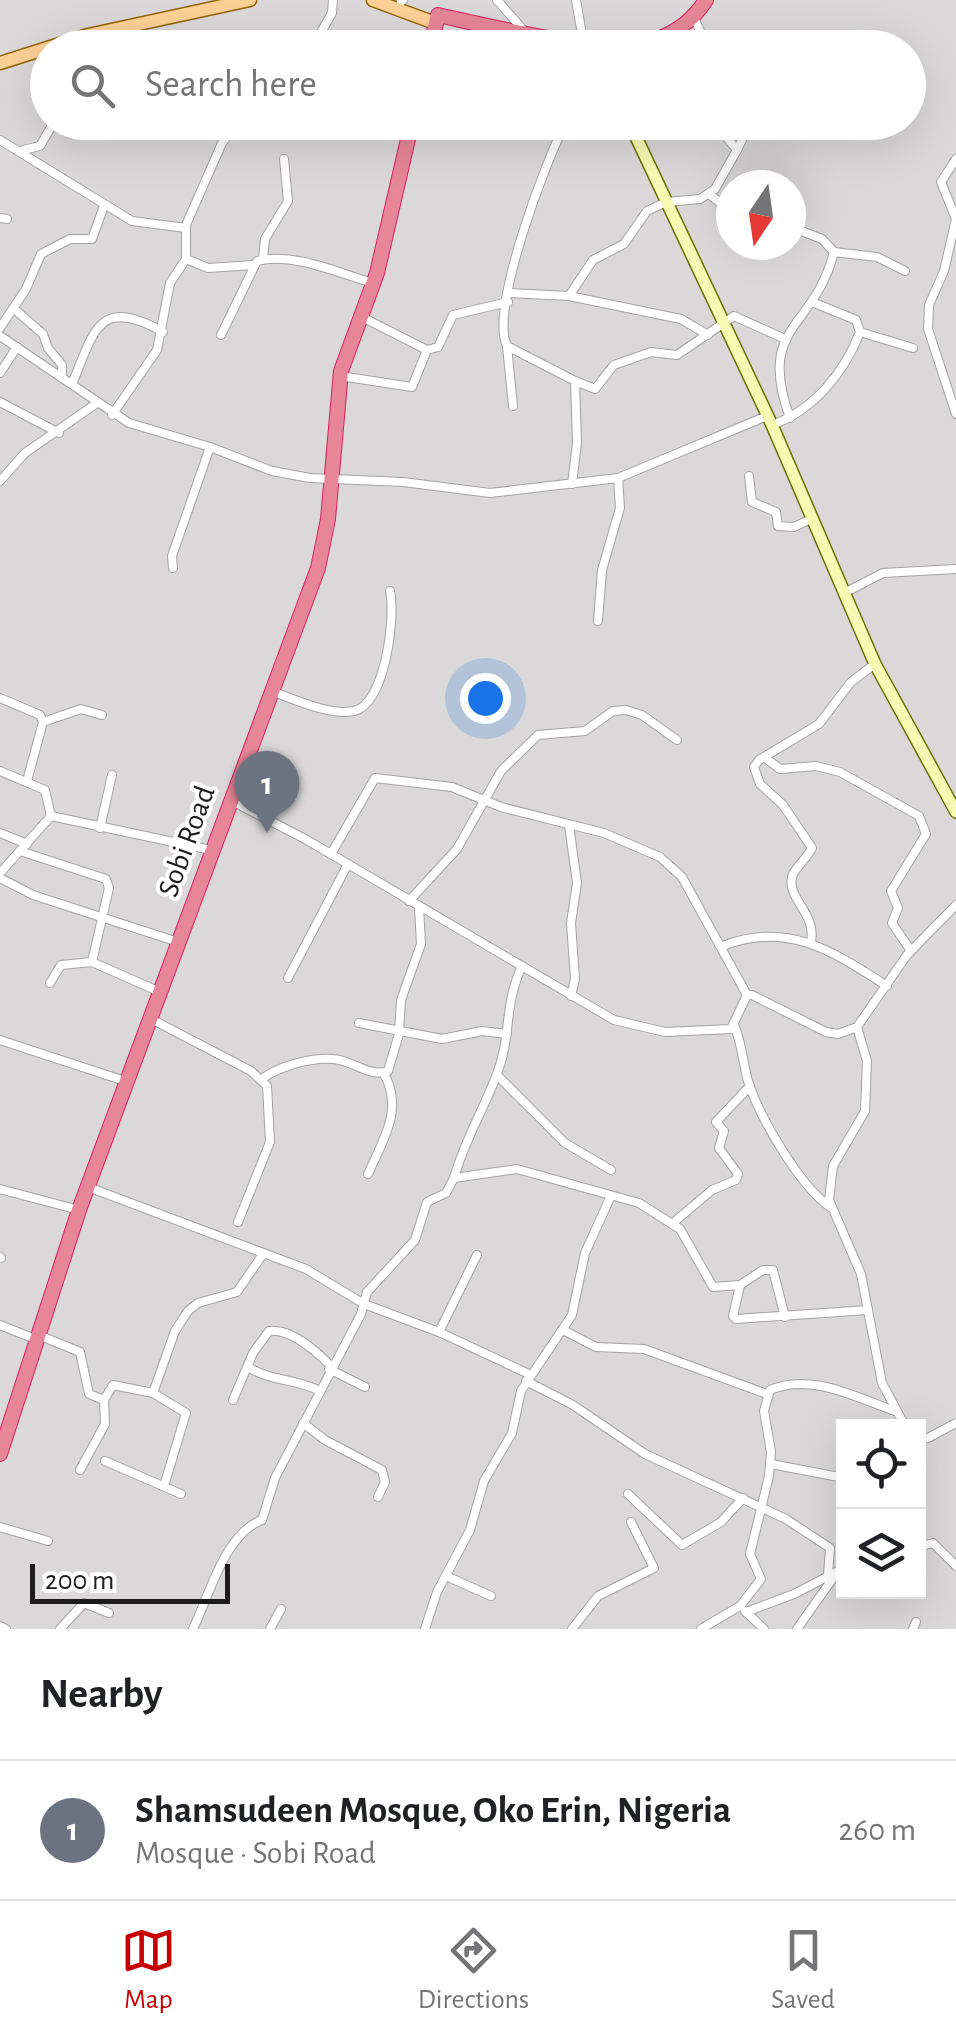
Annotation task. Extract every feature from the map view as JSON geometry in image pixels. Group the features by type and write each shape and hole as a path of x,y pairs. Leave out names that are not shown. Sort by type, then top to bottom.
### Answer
{"highway":[{"path":"675,30 710,0"},
{"path":"686,30 710,0"},
{"path":"436,19 511,30"},
{"path":"436,19 504,30"},
{"path":"434,30 436,19"},
{"name":"Sobi Road","path":"0,1454 35,1336 79,1210 323,551 340,376 373,283 408,140"}],"main road":[{"path":"80,30 214,0"},
{"path":"132,30 250,0"},
{"path":"373,0 436,19"},
{"path":"400,0 436,19"},
{"path":"0,54 30,45"},
{"path":"0,63 30,56"}],"street":[{"path":"322,30 332,13 333,0"},
{"path":"497,0 523,30"},
{"path":"576,0 586,30"},
{"path":"696,22 700,30"},
{"path":"0,140 104,206 146,226 186,228"},
{"path":"21,150 40,146 44,140"},
{"path":"112,415 157,350 170,283 186,259 186,228 224,140"},
{"path":"513,406 503,329 508,297 518,240 559,140"},
{"path":"637,140 770,421 875,664 956,811"},
{"path":"729,140 737,150"},
{"path":"568,296 593,260 618,250 644,214 666,202 708,194 742,140"},
{"path":"263,259 264,238 288,201 284,159"},
{"path":"956,159 940,182 955,212 944,271 930,305 928,329 956,414"},
{"path":"708,194 716,200"},
{"path":"0,328 39,256 70,240 92,239 104,206"},
{"path":"806,234 828,242 834,252"},
{"path":"834,252 878,257 906,271"},
{"path":"790,418 778,380 780,347 812,302 834,252"},
{"path":"186,259 208,268 253,265 263,259 325,267 373,283"},
{"path":"221,335 253,265"},
{"path":"944,271 956,274"},
{"path":"360,316 427,350 438,347 453,315 508,297 568,296 681,319 708,335"},
{"path":"812,302 848,316 860,332 912,348"},
{"path":"13,308 43,334 48,348 62,365 62,377"},
{"path":"72,384 81,356 106,318 116,314 163,332"},
{"path":"507,346 596,389 614,364 651,352 677,354 734,316 785,339"},
{"path":"0,336 112,415 272,471 490,493 618,478 770,421 790,418 828,386 860,332"},
{"path":"0,373 17,347"},
{"path":"340,376 412,387 427,350"},
{"path":"572,484 577,443 575,381"},
{"path":"0,402 59,433"},
{"path":"0,481 25,453 97,404"},
{"path":"173,568 172,556 210,447"},
{"path":"749,476 752,502 776,512 778,526 789,528 813,518"},
{"path":"598,620 602,570 620,508 618,478"},
{"path":"844,594 883,573 956,569"},
{"path":"271,691 346,712 363,707 370,699 391,634 390,592"},
{"path":"811,941 813,924 792,884 794,872 812,848 754,772 756,763 819,724 850,682 875,664"},
{"path":"0,698 40,716 43,722 27,780"},
{"path":"43,722 81,708 102,715"},
{"path":"409,901 457,848 501,771 522,746 538,735 585,731 613,711 642,715 677,740"},
{"path":"764,757 780,769 816,766 840,772 875,794 906,806 923,821 926,834 891,891 898,908 892,923 911,950"},
{"path":"0,772 45,790 52,816"},
{"path":"100,828 112,775"},
{"path":"332,854 375,778 424,780 624,840 670,864 723,946 747,996 734,1026 750,1086 794,1170 830,1207 861,1274 882,1383 901,1419"},
{"path":"230,800 332,854 572,996 638,1028 665,1032 734,1026"},
{"path":"52,816 211,850"},
{"path":"52,816 0,876 33,895 178,942"},
{"path":"569,825 577,883 571,923 575,968 572,996"},
{"path":"0,832 25,848 106,879 103,918 92,962"},
{"path":"288,978 348,864"},
{"path":"747,996 763,997 826,1032 838,1034 857,1028 911,950 956,904"},
{"path":"384,1074 392,1065 402,1000 421,944 419,908"},
{"path":"723,946 778,934 811,941 886,986"},
{"path":"50,984 66,962 92,962 160,992"},
{"path":"193,1629 234,1546 252,1524 262,1520 270,1489 375,1282 414,1240 426,1202 446,1193 454,1178 497,1075 507,1034 506,1012 522,966"},
{"path":"151,1019 262,1079 270,1106 270,1142 238,1222"},
{"path":"359,1023 399,1034 442,1039 482,1032 507,1034"},
{"path":"830,1207 833,1166 866,1111 867,1061 857,1028"},
{"path":"0,1040 128,1082"},
{"path":"262,1079 293,1065 334,1059 384,1074 393,1092 392,1119 368,1174"},
{"path":"497,1075 564,1143 612,1170"},
{"path":"673,1223 712,1190 736,1180 734,1166 719,1148 724,1131 716,1122 750,1086"},
{"path":"454,1178 516,1169 639,1203 673,1223 693,1246 710,1285 740,1285 752,1275 773,1270 785,1317"},
{"path":"88,1187 306,1269 364,1304 439,1332 529,1378 645,1454 743,1498 830,1548 828,1575"},
{"path":"0,1190 79,1210"},
{"path":"425,1629 470,1530 484,1480 512,1432 529,1378 576,1308 585,1253 610,1198"},
{"path":"153,1393 175,1331 192,1306 238,1292 263,1254"},
{"path":"439,1332 477,1255"},
{"path":"740,1285 734,1318 868,1310"},
{"path":"0,1324 80,1352 89,1394 104,1400"},
{"path":"234,1400 262,1339 277,1329 316,1350 330,1367 365,1387"},
{"path":"563,1330 596,1348 644,1349 768,1394 787,1384 806,1384 895,1411"},
{"path":"248,1368 272,1380 290,1378 320,1391"},
{"path":"80,1470 105,1424 104,1400 112,1385 153,1393 186,1414 164,1486"},
{"path":"743,1609 761,1579 750,1554 771,1464 764,1412 768,1394"},
{"path":"304,1423 325,1440 382,1470 385,1482 378,1498"},
{"path":"926,1438 956,1423"},
{"path":"105,1460 181,1494"},
{"path":"771,1464 836,1476"},
{"path":"628,1494 682,1545 721,1522 743,1498"},
{"path":"572,1629 598,1596 654,1568 631,1522"},
{"path":"0,1527 48,1541"},
{"path":"926,1545 933,1543 956,1566"},
{"path":"701,1629 743,1609 788,1597 836,1571"},
{"path":"446,1576 491,1596"},
{"path":"797,1629 836,1576"},
{"path":"60,1629 84,1603 110,1614"},
{"path":"743,1609 764,1629"},
{"path":"270,1629 281,1610"}],"shaded area":[{"path":"0,0 956,0 956,1629 0,1629"}],"place":[{"name":"Shamsudeen Mosque, Oko Erin, Nigeria","path":"267,833"}]}
